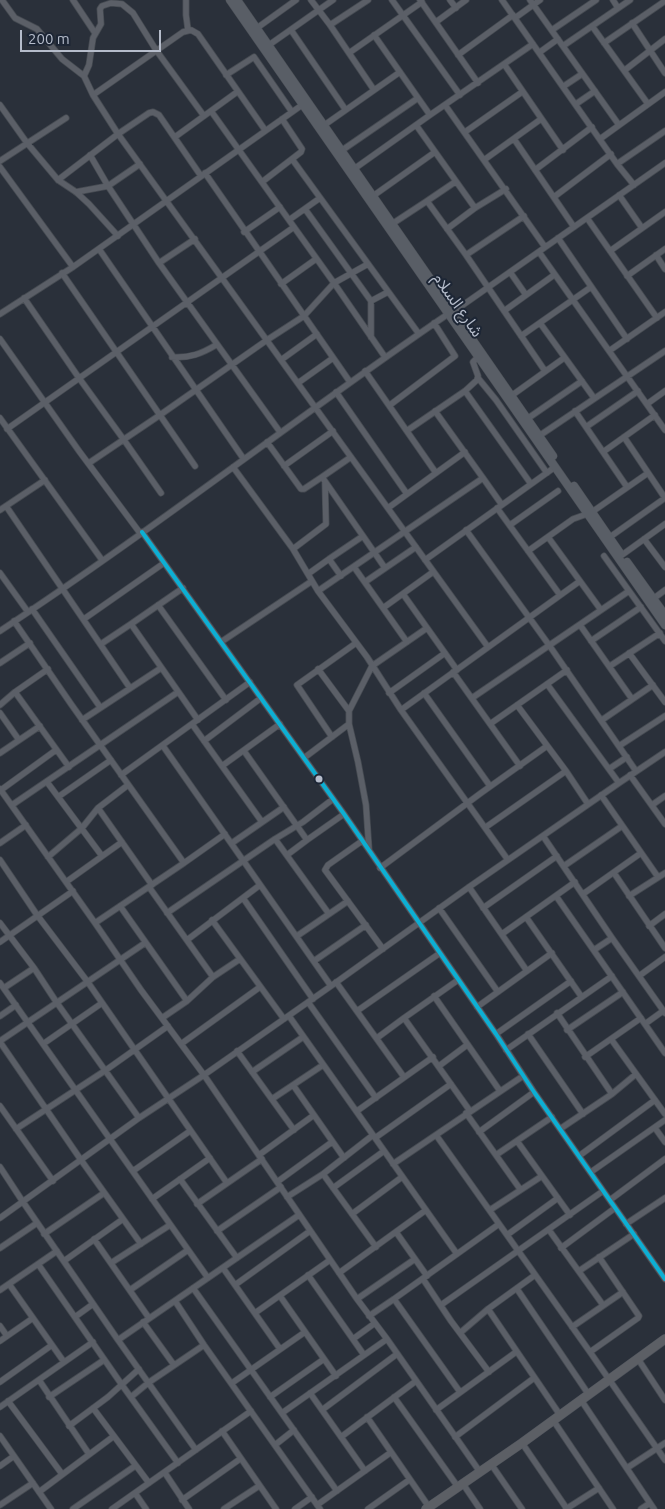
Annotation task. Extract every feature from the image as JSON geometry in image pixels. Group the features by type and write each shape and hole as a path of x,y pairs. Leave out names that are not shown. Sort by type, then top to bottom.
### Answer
{"highway":[{"path":"432,1507 665,1339"}],"main road":[{"name":"شارع السلام","path":"230,0 302,105 539,436 665,625"},
{"name":"شارع السلام","path":"239,1 392,224 478,357 555,467 610,537 665,616"}],"street":[{"path":"2,0 14,18 37,29 62,59 84,76 118,134 488,648"},
{"path":"73,0 95,33"},
{"path":"186,0 188,30"},
{"path":"257,28 296,0"},
{"path":"311,0 374,90"},
{"path":"268,45 333,0"},
{"path":"330,25 368,0"},
{"path":"392,0 460,95"},
{"path":"450,0 456,8"},
{"path":"436,22 466,0"},
{"path":"502,0 634,185"},
{"path":"458,55 532,2 540,0"},
{"path":"552,30 596,0"},
{"path":"613,0 618,8"},
{"path":"563,46 630,0"},
{"path":"349,53 421,1 478,83"},
{"path":"604,43 665,1"},
{"path":"532,2 619,125"},
{"path":"84,76 89,66 95,33 100,24 99,14 102,6 111,3 122,4 133,13 156,50 204,116"},
{"path":"632,22 665,73"},
{"path":"592,26 648,104"},
{"path":"93,94 156,50 188,30 194,30 265,130"},
{"path":"291,30 345,109"},
{"path":"374,35 430,115"},
{"path":"540,52 558,39"},
{"path":"624,70 665,39"},
{"path":"354,169 533,44"},
{"path":"226,75 254,57 292,112"},
{"path":"504,64 563,150"},
{"path":"323,126 400,72"},
{"path":"564,86 582,74"},
{"path":"576,104 595,91"},
{"path":"175,137 237,92"},
{"path":"465,132 522,92"},
{"path":"600,139 665,92"},
{"path":"341,151 418,98"},
{"path":"0,105 27,143 58,180 76,192 96,210 118,236"},
{"path":"0,314 118,236 302,105"},
{"path":"445,105 506,189 545,247"},
{"path":"58,180 149,113 153,112 159,115 259,252 350,382"},
{"path":"210,112 280,207 385,357"},
{"path":"0,161 66,118"},
{"path":"262,182 301,152 302,149 282,118"},
{"path":"484,160 541,119"},
{"path":"416,125 475,208"},
{"path":"535,170 592,127"},
{"path":"618,164 665,131"},
{"path":"514,139 574,227"},
{"path":"373,196 435,152"},
{"path":"554,197 611,154"},
{"path":"90,155 108,186 159,263 280,432"},
{"path":"292,159 418,334"},
{"path":"76,192 108,186 140,164"},
{"path":"0,631 141,533 365,371 664,165"},
{"path":"0,167 73,267"},
{"path":"392,224 455,182"},
{"path":"446,229 506,189"},
{"path":"619,195 642,228"},
{"path":"289,220 320,198"},
{"path":"427,201 545,371"},
{"path":"244,232 280,207"},
{"path":"305,209 371,301 371,337"},
{"path":"610,251 665,212"},
{"path":"466,255 524,216"},
{"path":"587,218 657,318"},
{"path":"7,429 294,227"},
{"path":"558,238 627,338"},
{"path":"159,263 195,239"},
{"path":"99,249 172,357 244,458"},
{"path":"627,276 665,249"},
{"path":"539,252 665,430"},
{"path":"656,255 665,269"},
{"path":"281,284 316,259"},
{"path":"89,463 304,316 334,283 368,264"},
{"path":"510,272 526,295"},
{"path":"62,273 195,466"},
{"path":"504,311 554,275"},
{"path":"521,336 591,286"},
{"path":"371,301 388,292"},
{"path":"24,298 161,493"},
{"path":"609,351 665,312"},
{"path":"390,405 455,356 434,323"},
{"path":"540,323 594,398"},
{"path":"281,360 317,334"},
{"path":"0,339 89,463 183,588 344,814 534,1092 665,1279"},
{"path":"172,357 193,357 216,345"},
{"path":"539,436 665,351"},
{"path":"478,357 473,362 478,378 548,473"},
{"path":"298,383 333,358"},
{"path":"511,396 564,358"},
{"path":"365,371 408,430 436,473"},
{"path":"408,430 465,390 478,378"},
{"path":"527,419 582,381"},
{"path":"465,390 531,484"},
{"path":"647,404 665,391"},
{"path":"336,392 407,494"},
{"path":"586,427 638,392"},
{"path":"435,411 483,478 510,525 560,595"},
{"path":"575,411 627,487"},
{"path":"603,452 655,415"},
{"path":"0,418 102,560"},
{"path":"284,466 333,431"},
{"path":"610,537 665,498 624,437"},
{"path":"267,442 302,490 324,479 351,457"},
{"path":"388,508 465,452"},
{"path":"233,467 293,549 318,591 508,860"},
{"path":"425,560 555,467"},
{"path":"528,550 573,519 590,513 648,472"},
{"path":"318,591 483,478"},
{"path":"324,479 385,568"},
{"path":"293,549 326,524 324,479"},
{"path":"0,510 45,480"},
{"path":"510,525 558,491"},
{"path":"6,506 130,688"},
{"path":"622,554 665,524"},
{"path":"466,530 530,617 636,771"},
{"path":"308,574 363,536"},
{"path":"548,537 600,610"},
{"path":"644,538 665,567"},
{"path":"365,582 416,547"},
{"path":"604,556 665,641"},
{"path":"330,559 341,576"},
{"path":"84,619 164,562"},
{"path":"354,567 407,642"},
{"path":"383,608 433,572"},
{"path":"0,573 30,610 100,707"},
{"path":"401,710 580,581"},
{"path":"221,642 312,582"},
{"path":"101,644 183,588"},
{"path":"653,598 665,590"},
{"path":"472,698 629,591"},
{"path":"403,594 445,653 472,698 520,766"},
{"path":"158,605 226,700"},
{"path":"592,640 641,607"},
{"path":"14,621 184,863"},
{"path":"131,624 198,720"},
{"path":"580,625 632,699"},
{"path":"369,851 363,786 349,724 349,711 372,666 427,628"},
{"path":"610,666 660,633"},
{"path":"0,663 30,643"},
{"path":"332,737 297,685 356,644"},
{"path":"389,693 445,653"},
{"path":"629,653 665,702"},
{"path":"82,720 161,668"},
{"path":"0,705 48,669"},
{"path":"318,669 349,711"},
{"path":"490,724 567,670"},
{"path":"121,775 250,682"},
{"path":"548,684 619,783"},
{"path":"602,720 653,685"},
{"path":"16,692 69,767"},
{"path":"12,805 178,692"},
{"path":"424,694 490,786"},
{"path":"204,741 261,698"},
{"path":"517,706 566,770 588,804"},
{"path":"0,713 19,740"},
{"path":"619,746 665,716"},
{"path":"192,724 262,822"},
{"path":"222,766 280,724"},
{"path":"304,758 349,724"},
{"path":"0,753 40,726"},
{"path":"162,746 314,961 357,1011 404,1077"},
{"path":"380,868 547,746"},
{"path":"56,750 0,789 119,959 204,1075 357,1299 480,1472"},
{"path":"244,751 307,840"},
{"path":"0,1218 80,1160 334,984 439,908 665,752"},
{"path":"609,769 627,757"},
{"path":"58,796 110,760"},
{"path":"486,827 566,770"},
{"path":"630,775 665,824"},
{"path":"47,782 102,856"},
{"path":"48,857 82,828 98,808 128,785"},
{"path":"601,795 658,877"},
{"path":"652,805 665,796"},
{"path":"167,913 243,860 298,826 333,799"},
{"path":"232,844 284,807"},
{"path":"98,808 167,913 213,977"},
{"path":"287,855 344,814"},
{"path":"0,843 26,825"},
{"path":"564,866 622,826"},
{"path":"95,923 225,834"},
{"path":"543,836 664,1012 645,1024"},
{"path":"275,839 329,914"},
{"path":"362,841 325,869 383,949"},
{"path":"66,882 122,842"},
{"path":"582,894 641,853"},
{"path":"483,908 557,856"},
{"path":"1,862 37,915 135,1049 227,1183"},
{"path":"614,873 665,948"},
{"path":"629,896 665,873"},
{"path":"502,934 574,882"},
{"path":"187,940 260,885"},
{"path":"469,887 526,971"},
{"path":"0,942 73,892"},
{"path":"556,896 665,1053"},
{"path":"243,898 376,1098"},
{"path":"297,936 348,901"},
{"path":"120,906 186,1001"},
{"path":"439,908 498,992"},
{"path":"649,926 665,914"},
{"path":"526,917 581,996"},
{"path":"212,920 260,987 303,1037 324,1065 457,1254"},
{"path":"0,923 140,1118"},
{"path":"314,961 366,925"},
{"path":"594,950 612,938"},
{"path":"141,1244 80,1160 0,1042 145,943"},
{"path":"357,1011 440,953"},
{"path":"477,1007 552,953"},
{"path":"639,976 665,957"},
{"path":"162,1018 186,1001 213,977 240,959"},
{"path":"34,968 2,986 208,1278"},
{"path":"506,1050 612,976"},
{"path":"377,1038 458,980"},
{"path":"496,1034 571,981"},
{"path":"181,1044 260,987"},
{"path":"567,1030 623,992"},
{"path":"434,996 500,1091"},
{"path":"44,1044 102,1003"},
{"path":"0,1016 16,1005"},
{"path":"557,1014 612,1094"},
{"path":"404,1018 439,1066 479,1132 520,1189"},
{"path":"586,1057 640,1018"},
{"path":"16,1129 106,1070 168,1026"},
{"path":"528,1034 583,1114"},
{"path":"252,1072 303,1037"},
{"path":"611,1039 665,1114"},
{"path":"439,1066 467,1045"},
{"path":"237,1051 294,1130"},
{"path":"357,1111 432,1057"},
{"path":"272,1099 324,1065"},
{"path":"560,1129 612,1094 636,1074"},
{"path":"393,1164 523,1076"},
{"path":"287,1197 451,1084"},
{"path":"293,1085 344,1158"},
{"path":"479,1132 534,1092"},
{"path":"579,1156 655,1100"},
{"path":"0,1106 53,1181"},
{"path":"197,1204 314,1116"},
{"path":"496,1155 552,1117"},
{"path":"591,1172 665,1120"},
{"path":"655,1128 665,1142"},
{"path":"133,1171 190,1131"},
{"path":"436,1135 665,1460"},
{"path":"517,1140 570,1214"},
{"path":"217,1231 332,1142"},
{"path":"333,1188 384,1151"},
{"path":"152,1199 210,1158"},
{"path":"610,1200 665,1159"},
{"path":"0,1167 44,1234 196,1450"},
{"path":"323,1174 376,1247"},
{"path":"490,1210 542,1176"},
{"path":"352,1214 402,1177"},
{"path":"180,1179 237,1258"},
{"path":"441,1305 603,1191"},
{"path":"44,1234 104,1193"},
{"path":"507,1235 558,1198"},
{"path":"626,1224 664,1200"},
{"path":"561,1248 615,1208"},
{"path":"339,1273 426,1210"},
{"path":"118,1340 299,1215"},
{"path":"64,1261 123,1219"},
{"path":"0,1248 37,1223"},
{"path":"369,1316 499,1224"},
{"path":"111,1263 170,1225"},
{"path":"549,1230 603,1305"},
{"path":"235,1285 310,1231"},
{"path":"396,1232 415,1259 441,1305 489,1372"},
{"path":"578,1271 634,1234"},
{"path":"94,1239 150,1318"},
{"path":"130,1290 188,1250"},
{"path":"0,1290 57,1251"},
{"path":"590,1352 638,1318 638,1313 599,1257"},
{"path":"357,1299 415,1259"},
{"path":"255,1313 330,1260"},
{"path":"38,1264 178,1463"},
{"path":"223,1268 280,1349"},
{"path":"308,1275 364,1355"},
{"path":"460,1333 488,1309 535,1275"},
{"path":"10,1284 64,1362"},
{"path":"193,1288 337,1492"},
{"path":"517,1289 652,1506 641,1509"},
{"path":"572,1326 623,1292"},
{"path":"280,1296 336,1376"},
{"path":"394,1299 460,1392"},
{"path":"175,1301 319,1507 390,1453"},
{"path":"75,1317 93,1304"},
{"path":"488,1309 534,1378 556,1418 613,1509"},
{"path":"0,1341 33,1318"},
{"path":"144,1322 174,1365"},
{"path":"353,1339 375,1323"},
{"path":"0,1326 7,1336"},
{"path":"232,1383 305,1332"},
{"path":"282,1413 387,1339"},
{"path":"0,1407 93,1342"},
{"path":"0,1382 52,1345"},
{"path":"131,1397 148,1383 204,1345"},
{"path":"436,1410 516,1352"},
{"path":"322,1410 397,1354"},
{"path":"270,1397 324,1359"},
{"path":"638,1359 665,1400"},
{"path":"49,1397 104,1360"},
{"path":"69,1426 108,1397 139,1369"},
{"path":"455,1437 534,1378"},
{"path":"38,1380 89,1454"},
{"path":"341,1437 416,1381"},
{"path":"310,1393 365,1471"},
{"path":"394,1397 480,1509"},
{"path":"8,1401 62,1474"},
{"path":"93,1408 149,1484"},
{"path":"112,1509 251,1411"},
{"path":"367,1417 409,1480 432,1507"},
{"path":"275,1445 294,1430"},
{"path":"222,1432 276,1509"},
{"path":"39,1492 114,1436"},
{"path":"1,1439 51,1509"},
{"path":"522,1443 566,1509 599,1488"},
{"path":"627,1468 665,1443"},
{"path":"0,1466 14,1456"},
{"path":"182,1500 240,1459"},
{"path":"491,1464 522,1509"},
{"path":"73,1509 135,1466"},
{"path":"165,1472 189,1509"},
{"path":"368,1509 409,1480"},
{"path":"0,1508 33,1483"},
{"path":"229,1508 259,1486"},
{"path":"135,1493 146,1509"},
{"path":"295,1509 312,1497"}],"transit line":[{"path":"142,532 344,814 534,1092 665,1279"}]}
